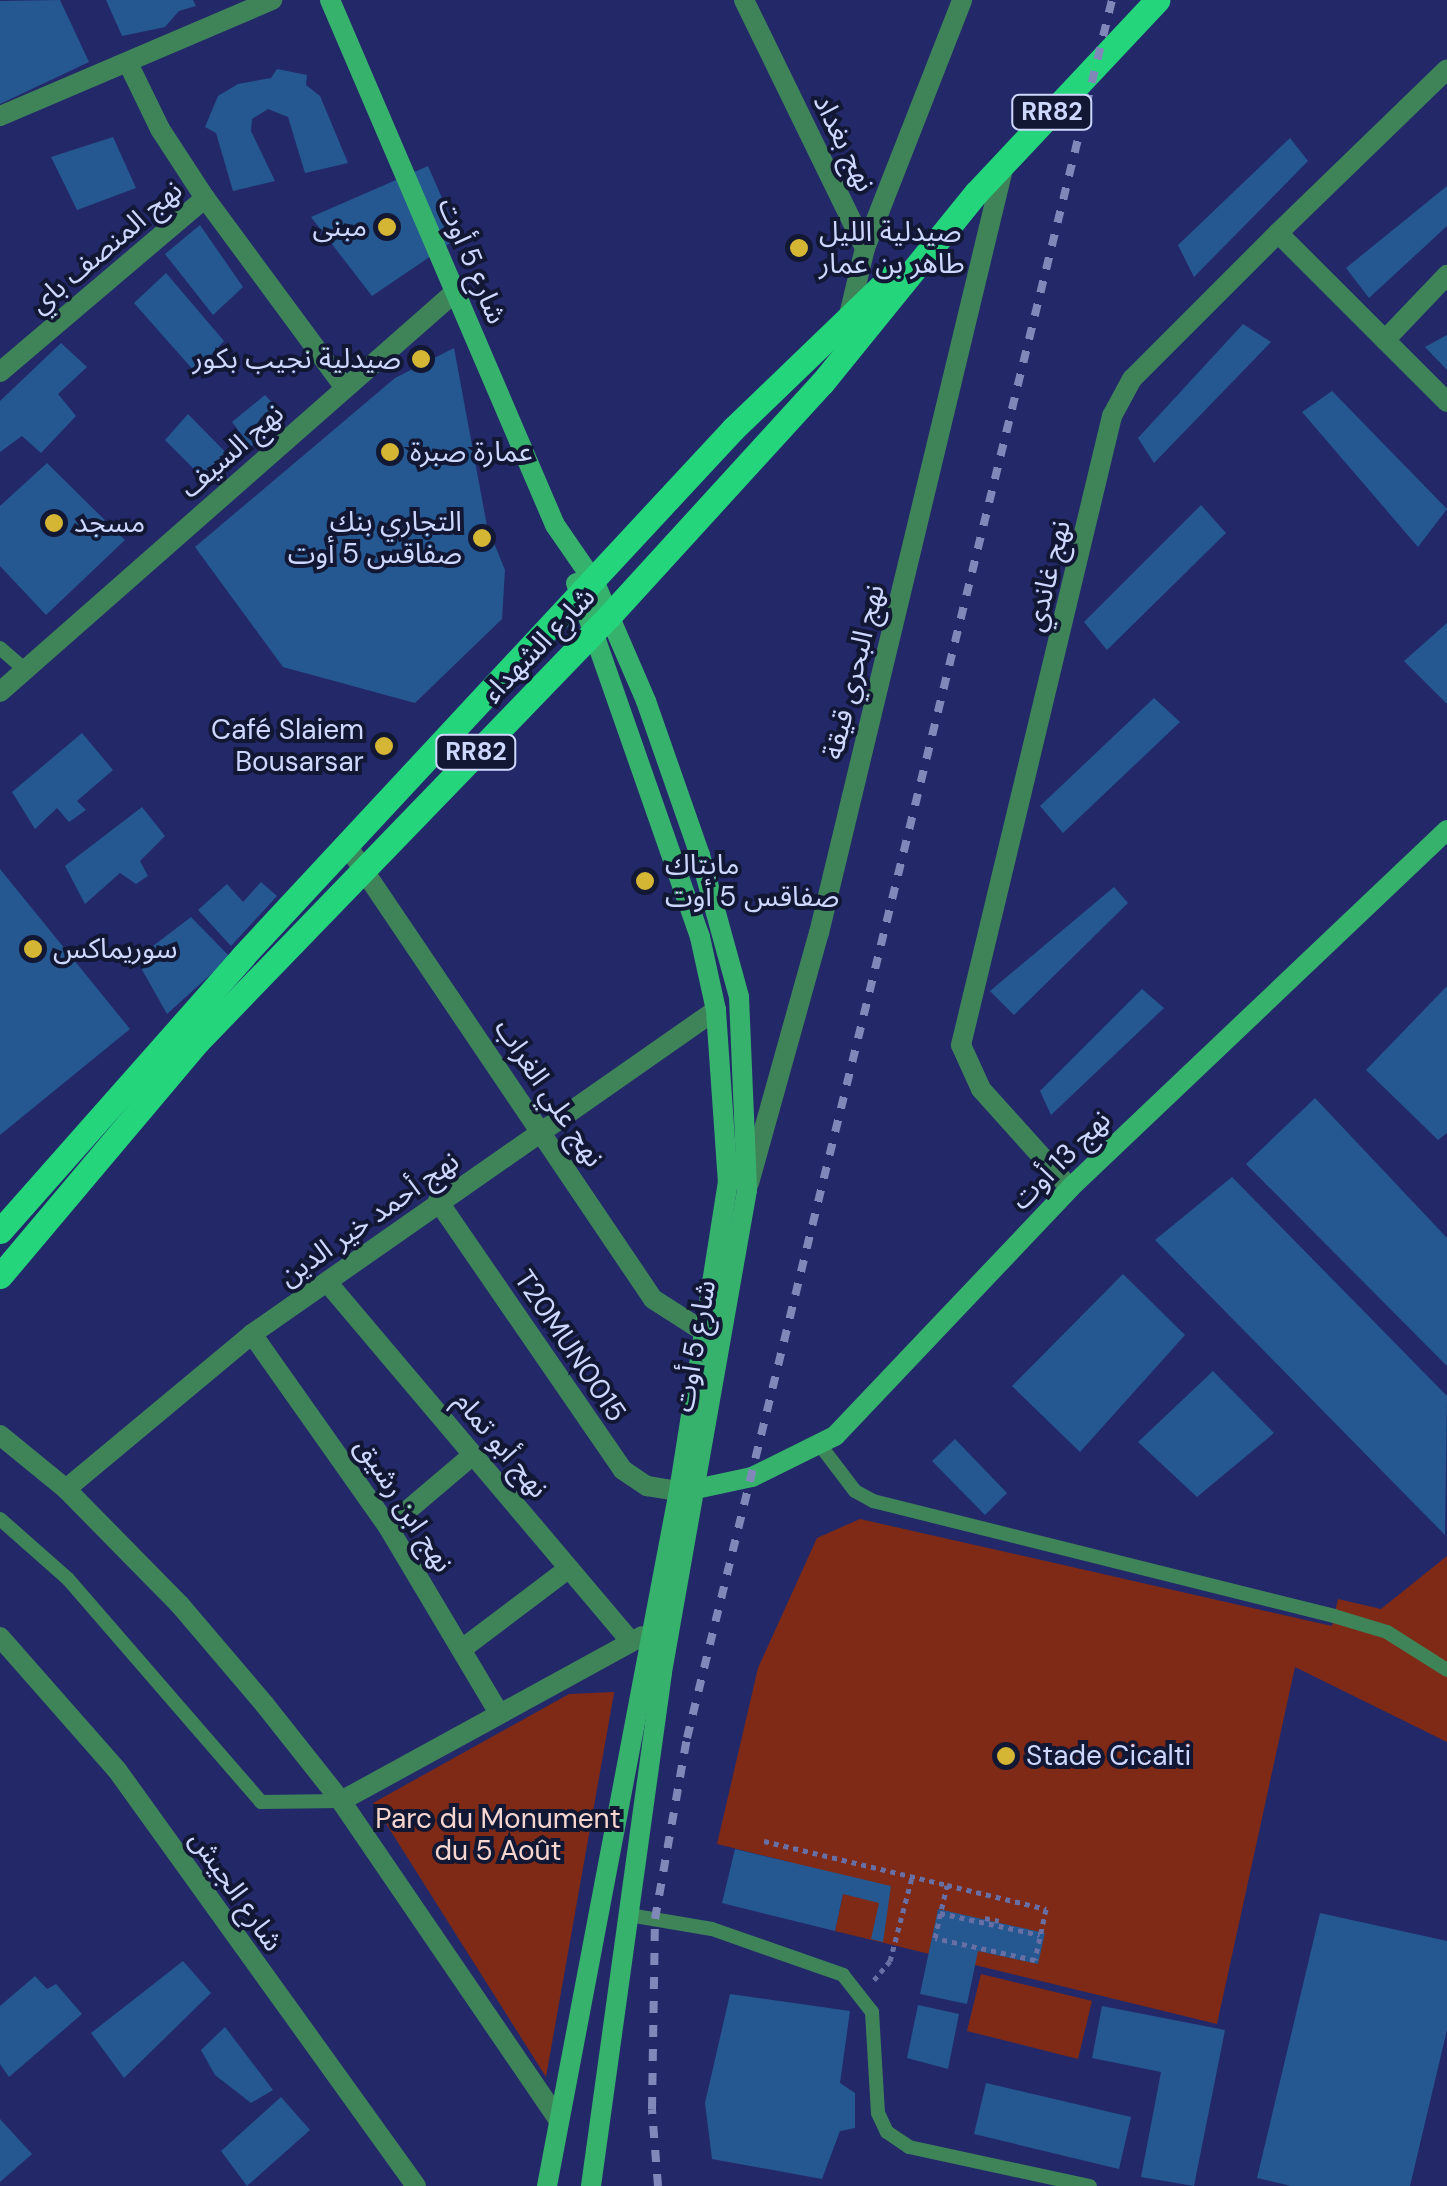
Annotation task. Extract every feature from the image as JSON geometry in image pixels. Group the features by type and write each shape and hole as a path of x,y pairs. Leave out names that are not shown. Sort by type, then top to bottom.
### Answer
{"main road":[{"name":"شارع 5 أوت","path":"330,0 564,543 675,780 722,925 738,996 747,1190 688,1490 652,1630 547,2186"},
{"name":"شارع الشهداء","path":"0,1276 587,590 733,429 948,224 1157,0"},
{"name":"شارع الشهداء","path":"0,1231 357,856 602,624 822,383 948,224"},
{"name":"شارع 5 أوت","path":"592,2186 728,1183 716,1010 677,863 602,624"},
{"name":"نهج 13 أوت","path":"688,1490 752,1477 820,1445 1070,1188 1447,830"}],"street":[{"path":"0,116 272,0"},
{"name":"نهج بغداد","path":"744,0 864,248"},
{"path":"849,315 864,248 962,0"},
{"path":"128,64 160,129 205,198"},
{"name":"نهج غاندي","path":"1070,1188 981,1090 962,1045 965,1019 1084,552 1112,416 1132,379 1447,69"},
{"name":"نهج البحري قيقة","path":"747,1190 819,932 1004,164"},
{"name":"نهج المنصف باي","path":"0,372 205,198 345,388"},
{"path":"1278,233 1447,402"},
{"path":"1385,340 1447,275"},
{"name":"نهج السيف","path":"0,692 455,292"},
{"name":"نهج علي الغراب","path":"357,856 653,1299 706,1332"},
{"name":"نهج أحمد خير الدين","path":"66,1490 252,1334 716,1010"},
{"name":"T20MUN0015","path":"438,1201 624,1470 647,1486 688,1490"},
{"name":"نهج أبو تمام","path":"328,1282 631,1642"},
{"name":"نهج ابن رشيق","path":"252,1334 388,1528 500,1713"},
{"path":"0,1435 66,1490 180,1606 341,1801 559,2120"},
{"path":"388,1528 473,1455"},
{"path":"462,1649 569,1568"},
{"path":"341,1801 652,1630"},
{"name":"شارع الجيش","path":"0,1637 117,1770 416,2186"}],"lane":[{"path":"0,648 25,670"},
{"path":"820,1445 854,1491 873,1502 1334,1616 1387,1632 1447,1670"},
{"path":"0,1519 68,1579 262,1802 341,1801"},
{"path":"629,1915 712,1929 814,1962 860,1991 877,2036 878,2113 887,2132 910,2147 1090,2186"}],"path":[{"path":"764,1841 912,1877 947,1885 1046,1909 1035,1960 935,1938 947,1885"},
{"path":"860,1991 890,1960 912,1877"},
{"path":"940,1913 992,1921 1040,1936"}],"green space":[{"name":"Stade Cicalti","path":"860,1519 1332,1626 1338,1599 1381,1609 1447,1556 1447,1742 1295,1667 1217,2024 835,1931 843,1894 789,1862 717,1844 758,1668 817,1538"},
{"name":"Parc du Monument du 5 Août","path":"614,1692 546,2077 373,1803 569,1694"},
{"path":"981,1974 1092,2001 1078,2059 967,2031"}],"building":[{"path":"60,0 89,62 0,104 0,1"},
{"path":"106,0 193,0 196,6 179,11 165,27 122,36"},
{"name":"مبنى","path":"277,69 307,75 306,85 320,96 348,163 305,173 288,117 268,109 252,119 251,131 275,181 233,191 216,133 205,127 218,96 238,84 271,78"},
{"path":"113,137 136,188 77,210 51,157"},
{"path":"1290,138 1308,161 1194,277 1178,245"},
{"name":"مبنى","path":"428,166 459,237 372,296 311,217"},
{"path":"1447,186 1447,226 1369,298 1346,268"},
{"name":"مبنى","path":"200,225 243,287 213,315 165,254"},
{"path":"166,273 224,341 195,372 134,303"},
{"path":"1243,324 1271,342 1154,463 1138,438"},
{"path":"1447,335 1447,370 1425,347"},
{"path":"61,343 87,367 58,394 76,416 41,453 22,436 0,452 0,401"},
{"name":"عمارة صبرة","path":"454,348 487,526 505,570 502,619 415,703 283,667 195,547 395,378"},
{"path":"1332,391 1447,509 1418,547 1302,412"},
{"path":"265,395 283,414 251,447 232,422"},
{"path":"188,414 236,463 210,485 165,440"},
{"name":"مسجد","path":"47,463 125,540 46,615 0,566 0,506"},
{"path":"1201,505 1226,533 1107,650 1084,622"},
{"path":"1447,623 1447,704 1404,661"},
{"path":"1154,698 1180,722 1063,833 1040,806"},
{"path":"82,733 113,770 77,801 86,810 69,822 57,808 35,829 12,792"},
{"path":"142,807 165,836 140,861 148,876 136,884 120,873 85,904 65,866"},
{"name":"سوريماكس","path":"0,869 130,1029 0,1135"},
{"path":"261,882 277,896 231,946 198,910 227,884 243,902"},
{"path":"1114,887 1128,903 1014,1015 990,991"},
{"path":"191,917 230,957 167,1014 136,959"},
{"path":"1447,986 1447,1133 1438,1140 1366,1070"},
{"path":"1142,989 1164,1008 1051,1115 1040,1091"},
{"path":"1315,1098 1447,1238 1447,1366 1246,1164"},
{"path":"1232,1177 1447,1396 1445,1535 1155,1240"},
{"path":"1123,1274 1185,1335 1080,1452 1012,1386"},
{"path":"1213,1371 1274,1433 1197,1497 1138,1442"},
{"path":"955,1439 1007,1493 985,1515 932,1461"},
{"path":"735,1849 891,1886 883,1942 871,1939 879,1903 843,1894 835,1931 722,1903"},
{"path":"938,1909 1045,1933 1038,1964 978,1951 967,2004 920,1994"},
{"path":"1320,1913 1447,1941 1447,2030 1410,2186 1291,2186 1257,2178"},
{"path":"183,1961 211,1993 124,2078 91,2033"},
{"path":"35,1976 47,1989 56,1984 82,2014 9,2077 0,2064 0,2006"},
{"path":"730,1994 850,2011 840,2083 855,2093 855,2128 840,2131 822,2179 712,2159 705,2103"},
{"path":"918,2005 959,2014 948,2069 907,2058"},
{"path":"1102,2006 1225,2030 1194,2186 1141,2177 1161,2072 1092,2058"},
{"path":"225,2027 273,2090 251,2103 215,2075 201,2050"},
{"path":"986,2083 1131,2117 1119,2169 974,2134"},
{"path":"281,2097 310,2130 247,2186 221,2151"},
{"path":"0,2119 32,2154 0,2182"}],"railway":[{"path":"658,2186 652,2109 655,1919 687,1738 1112,0"}],"place":[{"name":"مبنى","path":"387,227"},
{"name":"صيدلية الليل طاهر بن عمار","path":"799,248"},
{"name":"صيدلية نجيب بكور","path":"421,359"},
{"name":"عمارة صبرة","path":"390,452"},
{"name":"مسجد","path":"54,523"},
{"name":"التجاري بنك صفاقس 5 أوت","path":"482,538"},
{"name":"Café Slaiem Bousarsar","path":"384,746"},
{"name":"مايتاك صفاقس 5 أوت","path":"645,881"},
{"name":"سوريماكس","path":"33,949"},
{"name":"Stade Cicalti","path":"1006,1756"}]}
